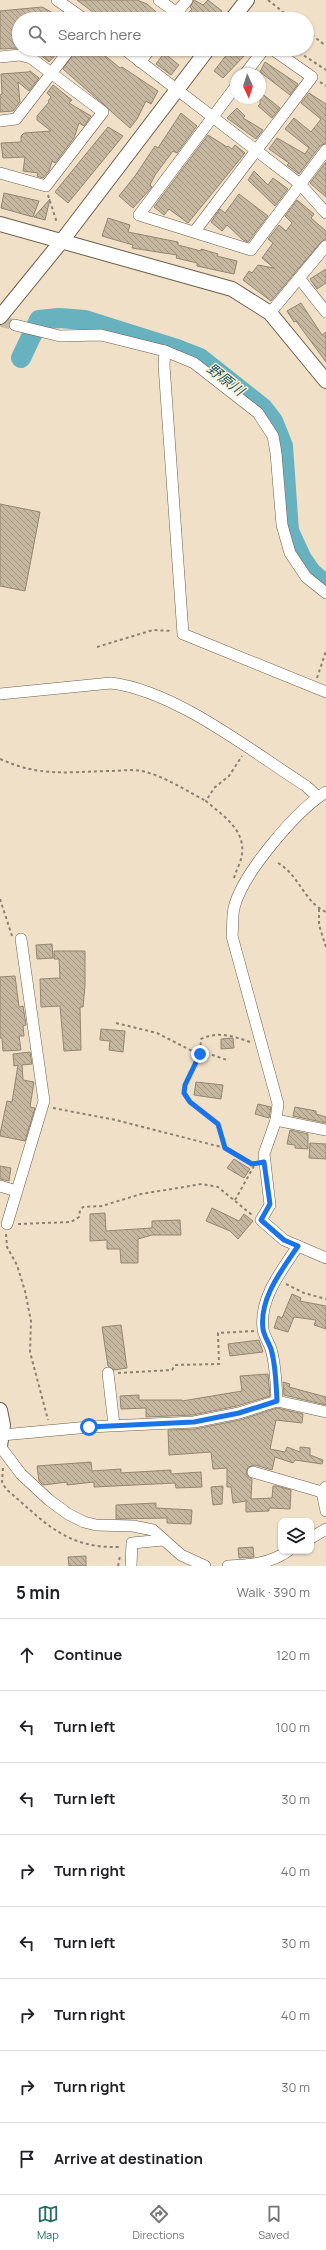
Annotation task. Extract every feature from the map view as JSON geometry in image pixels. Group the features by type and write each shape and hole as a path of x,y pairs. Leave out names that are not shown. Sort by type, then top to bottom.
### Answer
{"street":[{"path":"57,0 74,12"},
{"path":"159,0 170,12"},
{"path":"177,12 187,0"},
{"path":"238,12 247,0"},
{"path":"0,57 12,56"},
{"path":"0,173 46,186 103,112 31,58 24,56"},
{"path":"0,120 16,119 65,56"},
{"path":"133,56 300,184 326,213"},
{"path":"140,62 145,56"},
{"path":"0,317 61,242 202,56"},
{"path":"250,68 259,56"},
{"path":"195,231 312,77 282,56"},
{"path":"230,94 139,215 195,231 251,250 326,150"},
{"path":"0,224 232,289 270,313 326,381"},
{"path":"270,313 326,246"},
{"path":"299,278 326,312"},
{"path":"15,325 60,336 101,335 165,351 194,363 214,377 258,413 267,424 273,436 276,453 282,525 285,539 297,566 306,577 326,593"},
{"path":"165,351 164,366 183,634 326,692"},
{"path":"0,694 111,683 129,685 162,698 210,723 306,786 322,794 291,821 241,888 233,909 232,936 278,1104 276,1120 260,1162 270,1204 261,1220 284,1240 326,1258"},
{"path":"7,1224 44,1101 21,940"},
{"path":"276,1120 326,1130"},
{"path":"0,1186 16,1191"},
{"path":"277,1401 272,1350 263,1331 267,1298 276,1279 298,1246"},
{"path":"108,1373 114,1426"},
{"path":"1,1435 52,1430 194,1422 239,1413 277,1401 326,1412"},
{"path":"0,1410 1,1435 21,1474 49,1500 68,1514 84,1522 96,1525 133,1526 153,1530 181,1555 205,1566"},
{"path":"254,1472 324,1489 326,1511"},
{"path":"314,1536 326,1529"},
{"path":"131,1566 132,1544 163,1540"},
{"path":"228,1566 259,1564 276,1559 284,1554"}],"path":[{"path":"268,0 283,12"},
{"path":"314,37 326,46"},
{"path":"305,56 326,70"},
{"path":"46,186 57,223"},
{"path":"97,647 153,630 162,629 183,634"},
{"path":"314,687 326,651"},
{"path":"206,801 214,788 229,776 247,748"},
{"path":"0,759 17,767 36,771 59,773 140,770 158,776 206,801 233,824 240,834 242,856 234,882"},
{"path":"278,863 294,875 308,897 319,909 326,912"},
{"path":"0,899 8,919"},
{"path":"319,909 319,925 326,947"},
{"path":"116,1023 157,1033 194,1052 200,1054 207,1053 227,1060"},
{"path":"225,1148 218,1124 190,1102 184,1093 185,1085 200,1054 201,1039 210,1034 236,1037 263,1046"},
{"path":"42,1106 116,1120 225,1148 252,1164 260,1162"},
{"path":"235,1200 260,1162"},
{"path":"52,1430 30,1352 31,1320 25,1291 18,1265 7,1247 7,1224 71,1222 78,1217 80,1210 84,1207 102,1206 141,1194 174,1190 196,1183 218,1188 261,1220"},
{"path":"276,1279 304,1293 326,1299"},
{"path":"108,1373 172,1370 175,1365 219,1364 218,1332 263,1331"},
{"path":"4,1466 1,1474 6,1489 51,1527 68,1539 93,1547 132,1546"}],"building":[{"path":"77,0 137,0 147,4 156,12 93,12"},
{"path":"194,0 203,5 208,0 222,11 189,12 192,9 190,7"},
{"path":"42,7 51,12 12,12 12,48 0,49 0,11"},
{"path":"42,56 55,56 49,62"},
{"path":"72,56 105,56 120,68 122,67 158,91 151,104 146,101 137,119 130,128 63,69"},
{"path":"162,56 168,56 179,65 171,75 156,64"},
{"path":"226,56 244,56 233,68 230,68 230,71 223,78 214,71"},
{"path":"265,62 298,84 290,95 266,77 266,68 262,68"},
{"path":"30,71 39,78 29,91 18,82 20,102 13,111 0,112 0,95 2,94 1,74"},
{"path":"53,85 72,100 69,103 91,116 84,126 79,123 74,138 55,163 52,161 49,171 43,178 37,176 38,173 23,171 25,157 3,158 1,143 21,142 21,136 24,133 51,131 37,120 37,116 49,102 48,101 51,97 47,93"},
{"path":"309,93 326,104 326,143 320,146 299,174 287,165 289,163 269,149 277,138 305,154 309,148 285,129 294,118 311,132 321,119 301,103"},
{"path":"266,97 280,108 272,118 258,106 260,104 266,104"},
{"path":"237,108 245,116 243,118 263,130 256,139 227,118"},
{"path":"181,113 197,126 177,153 173,151 155,175 150,185 152,187 133,208 119,196 135,176 155,146 158,148"},
{"path":"108,127 123,136 68,203 55,192"},
{"path":"208,135 232,149 235,145 245,153 188,223 169,209 164,215 154,207"},
{"path":"326,162 326,197 310,183"},
{"path":"254,171 268,185 273,178 288,189 275,206 248,180"},
{"path":"4,193 39,201 33,217 1,208"},
{"path":"239,194 268,216 248,242 243,240 227,225 222,231 211,222 220,209 225,213"},
{"path":"50,199 45,220 34,217"},
{"path":"297,200 314,214 311,218 326,231 326,239 321,242 271,301 243,280 249,271 252,273 258,265 274,268 262,258 273,243 268,239 279,225 286,231 292,223 285,216"},
{"path":"108,218 130,225 128,232 178,242 178,245 201,251 201,249 218,254 217,256 237,261 234,274 197,266 197,263 176,258 177,255 132,248 133,245 102,236"},
{"path":"326,269 326,283 317,289 310,279"},
{"path":"301,303 322,335 326,332 326,362 287,311"},
{"path":"0,504 40,512 25,591 0,586"},
{"path":"52,944 53,958 37,959 36,945"},
{"path":"54,951 85,951 85,986 83,1007 80,1007 81,1050 64,1051 60,1006 41,1007 40,979 60,978 59,959 54,959"},
{"path":"15,976 19,1007 23,1006 26,1025 23,1026 24,1036 19,1036 21,1050 3,1051 2,1038 0,1038 0,977"},
{"path":"101,1029 125,1031 123,1052 109,1050 110,1041 100,1040"},
{"path":"233,1038 234,1048 221,1049 221,1039"},
{"path":"30,1052 32,1064 22,1065 23,1080 34,1082 30,1107 35,1108 25,1141 0,1136 7,1101 12,1102 18,1065 14,1066 13,1054"},
{"path":"196,1082 223,1085 221,1099 194,1095"},
{"path":"258,1104 271,1107 269,1118 255,1114"},
{"path":"295,1107 316,1111 316,1114 326,1117 326,1123 293,1116"},
{"path":"290,1130 308,1134 308,1149 295,1148 295,1145 287,1144"},
{"path":"310,1143 326,1144 326,1159 309,1158"},
{"path":"234,1159 250,1169 244,1178 227,1168"},
{"path":"0,1166 11,1168 9,1181 0,1179"},
{"path":"212,1208 239,1221 244,1214 253,1221 238,1239 230,1231 206,1221"},
{"path":"105,1213 106,1231 152,1228 152,1221 180,1220 181,1235 152,1235 138,1239 138,1263 121,1263 120,1249 107,1249 107,1240 90,1241 90,1214"},
{"path":"292,1294 301,1298 300,1301 326,1306 326,1329 314,1325 316,1320 294,1317 288,1332 274,1328 278,1316 282,1318"},
{"path":"121,1325 127,1368 114,1370 108,1366 102,1327"},
{"path":"259,1340 263,1352 230,1356 228,1344"},
{"path":"268,1374 270,1396 237,1406 193,1415 146,1417 146,1408 121,1409 120,1396 139,1395 139,1400 182,1401 242,1391 240,1376"},
{"path":"283,1382 290,1384 289,1387 326,1397 326,1405 284,1395"},
{"path":"277,1408 303,1414 302,1423 276,1420 270,1449 285,1452 287,1447 300,1452 300,1447 310,1448 310,1455 323,1460 322,1464 295,1460 293,1463 275,1457 272,1470 255,1465 248,1467 246,1474 252,1479 251,1499 272,1498 273,1486 277,1486 291,1490 290,1509 269,1508 269,1511 246,1512 246,1501 233,1503 231,1487 227,1487 227,1468 213,1469 211,1452 169,1455 168,1430 195,1429 240,1420"},
{"path":"91,1462 92,1471 121,1469 121,1473 171,1470 171,1474 201,1472 202,1487 176,1488 175,1483 94,1487 94,1482 67,1485 67,1482 43,1485 39,1481 37,1466"},
{"path":"223,1486 222,1504 213,1505 211,1487"},
{"path":"156,1503 156,1508 192,1510 191,1524 167,1523 167,1518 116,1519 116,1505"},
{"path":"253,1547 254,1557 239,1558 238,1548"},
{"path":"86,1556 86,1566 69,1566 68,1557"}],"waterway":[{"name":"野原川","path":"21,358 39,320 59,318 85,320 177,349 200,358 263,408 273,421 283,446 289,531 302,559 311,572 326,585"}],"tunnel":[{"path":"0,321 15,325"}],"route":[{"path":"89,1427 194,1422 239,1413 277,1401 276,1375 272,1350 263,1331 263,1320 267,1298 276,1279 298,1246 284,1240 261,1220 270,1204 264,1174 264,1162 252,1164 225,1148 218,1124 190,1102 184,1093 185,1085 200,1054"}]}
